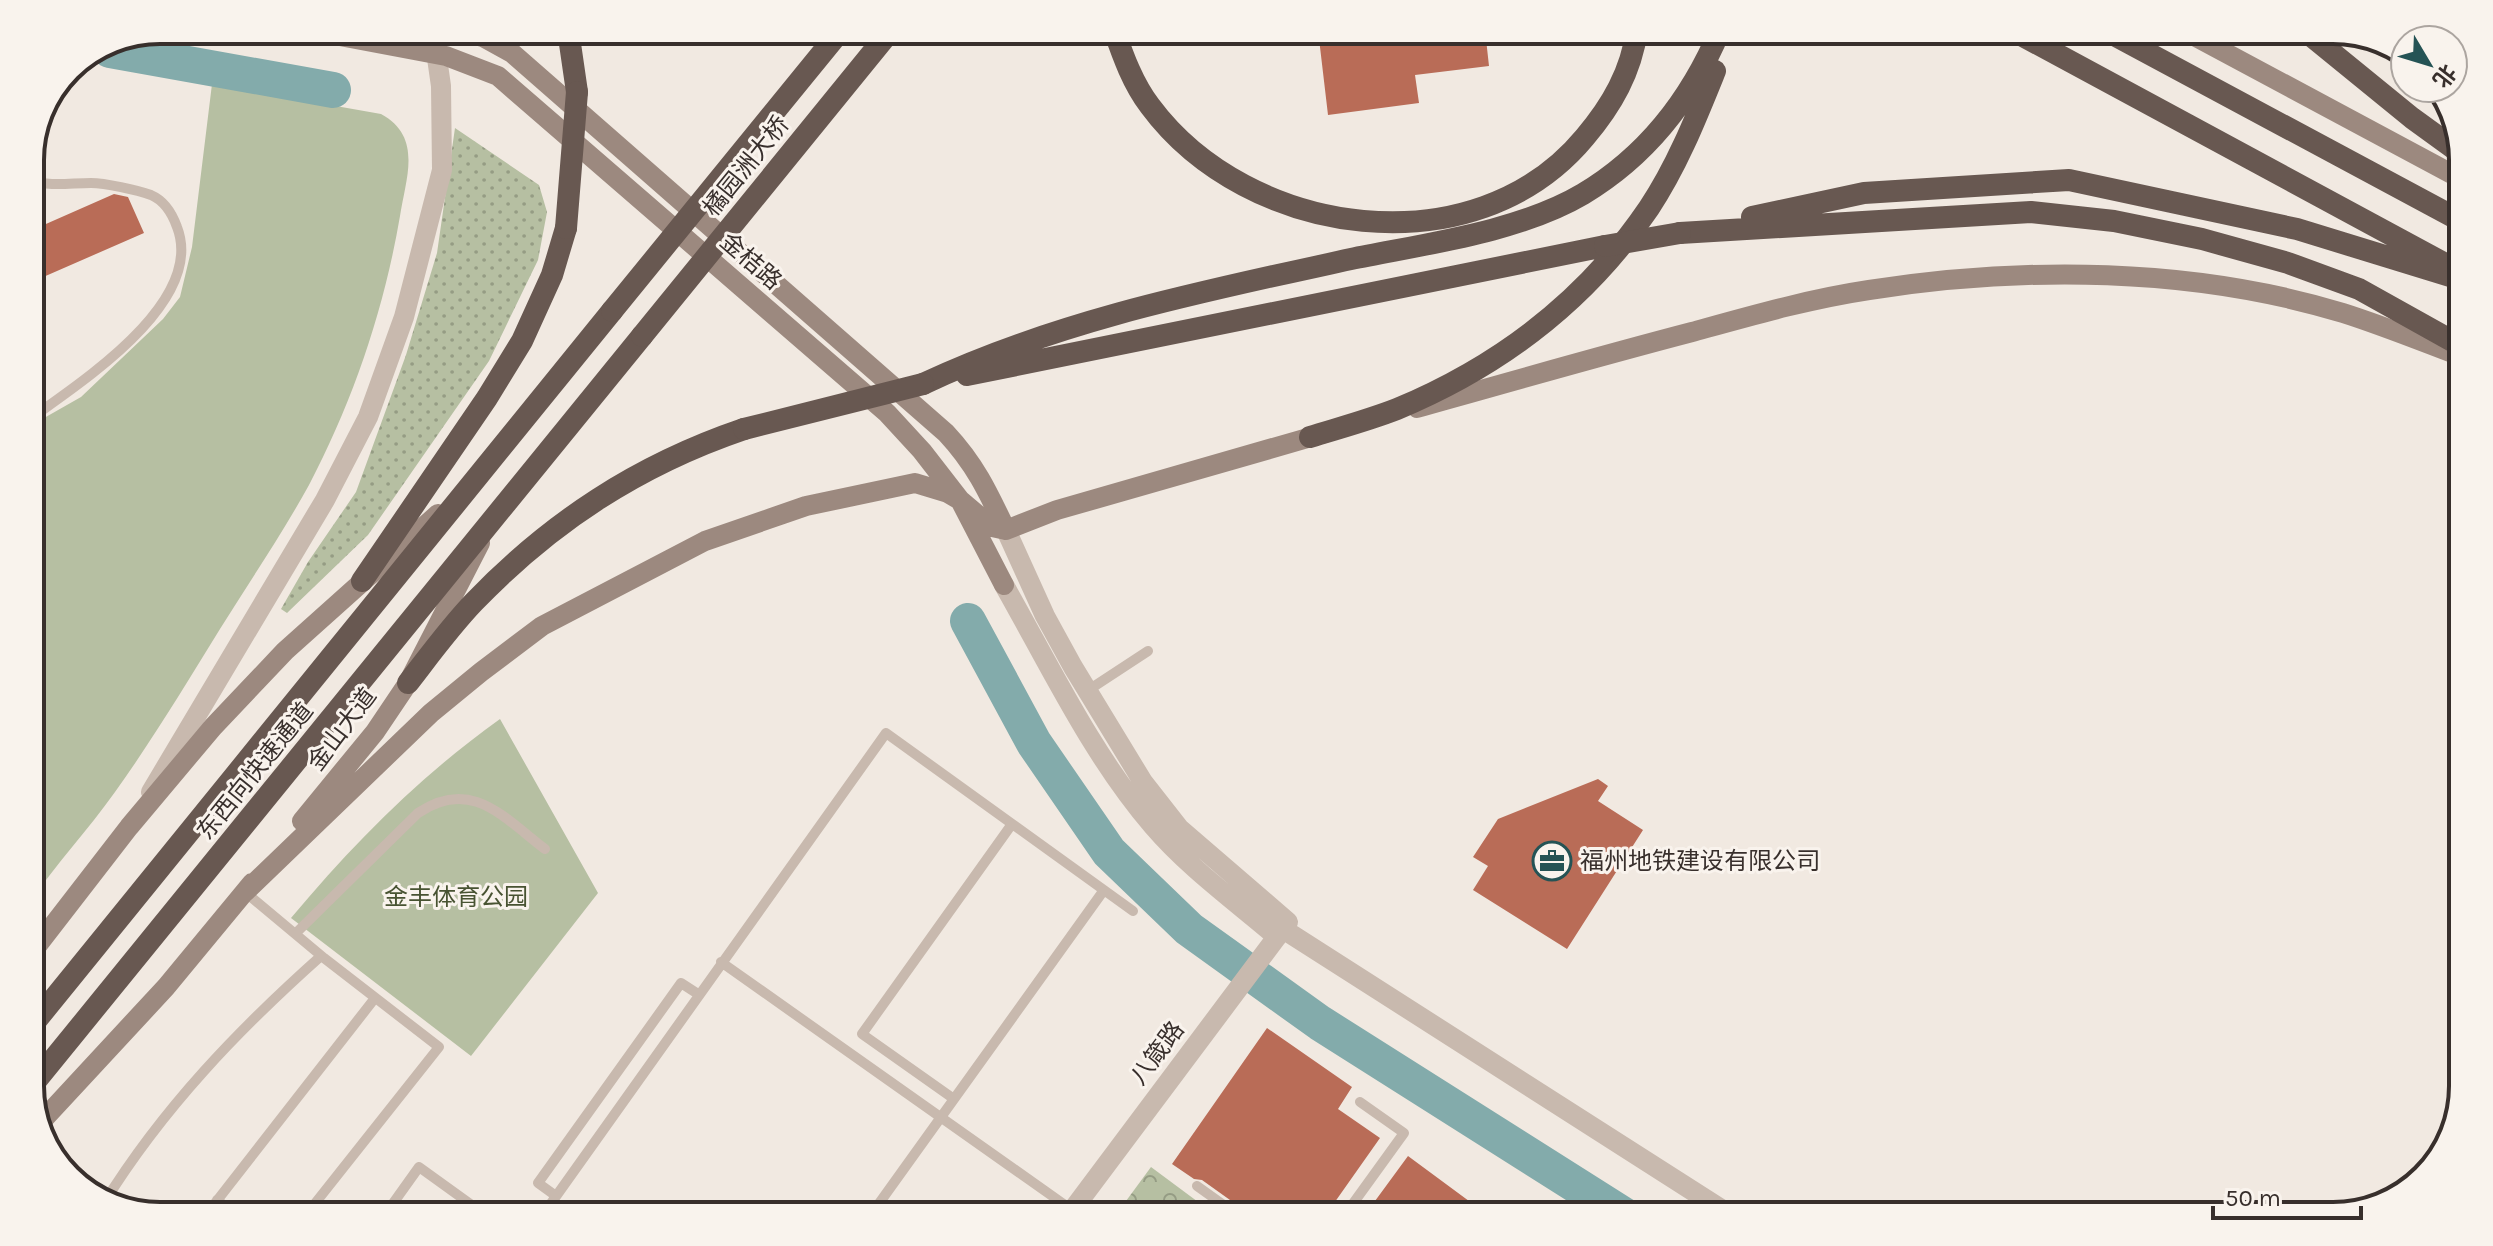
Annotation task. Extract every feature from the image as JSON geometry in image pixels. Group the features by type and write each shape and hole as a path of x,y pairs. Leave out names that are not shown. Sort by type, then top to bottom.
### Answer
{"highway":[{"path":"570,44 577,92"},
{"path":"362,581 487,398 522,341 552,275 566,228 582,44"},
{"name":"橘园洲大桥","path":"489,463 830,44"},
{"name":"橘园洲大桥","path":"642,336 880,44"},
{"path":"1120,44 1134,80 1149,106 1192,151 1217,170 1270,197 1322,215 1386,222 1426,221 1461,214 1502,199 1535,182 1570,156 1598,122 1624,80 1633,44"},
{"path":"923,384 1008,347 1105,315 1469,234 1541,214 1582,194 1642,149 1686,99 1713,44"},
{"path":"1310,437 1395,409 1454,382 1498,358 1532,334 1584,289 1650,206 1684,146 1725,44"},
{"path":"2038,44 2449,266"},
{"path":"2131,44 2449,214"},
{"path":"2322,44 2448,144"},
{"path":"408,683 472,604 526,552 582,508 638,473 744,429 923,384 1680,233 1864,193 2069,180 2297,229 2449,276"},
{"path":"1680,233 2031,212 2114,221 2202,239 2302,268 2359,289 2449,339"},
{"name":"金山大道","path":"520,487 642,336"},
{"name":"东西向快速通道","path":"44,1011 489,463"},
{"name":"东西向快速通道","path":"44,1071 520,487"}],"main road":[{"name":"金桔路","path":"380,44 464,61 498,76 887,413 960,500 1004,585"},
{"path":"496,44 512,53 946,433 984,481 1006,530"},
{"path":"2209,44 2449,172"},
{"path":"245,892 431,713 542,626 705,541 806,506 915,483 948,493 992,527 1006,530 1057,510 1310,437 1795,304 1941,280 2068,276 2193,282 2274,296 2341,313 2449,352"},
{"path":"44,935 213,727 285,651 442,511 489,463"},
{"name":"金山大道","path":"48,1115 166,987 375,732 408,683 483,538 520,487"}],"street":[{"path":"129,827 325,500 368,417 404,317 442,170 435,44"},
{"path":"1006,530 1045,616 1131,764 1163,809 1283,929"},
{"path":"1004,585 1093,741 1131,799 1194,868 1283,929 1710,1202"},
{"name":"八箴路","path":"1078,1202 1283,929"}],"lane":[{"path":"44,183 95,183 153,196 166,206 174,219 181,247 173,287 163,305 141,330 95,371 44,409"},
{"path":"1087,691 1148,651"},
{"path":"552,1202 886,733 1133,911"},
{"path":"296,933 418,813 440,801 462,796 475,800 545,849"},
{"path":"954,1099 862,1034 1012,824"},
{"path":"880,1202 1104,890"},
{"path":"245,892 321,956 439,1047 316,1202"},
{"path":"112,1191 135,1156 206,1065 254,1016 321,956"},
{"path":"721,962 1055,1202"},
{"path":"556,1196 538,1183 681,983 698,994"},
{"path":"220,1202 217,1200 375,998"},
{"path":"1354,1202 1404,1133 1360,1102"},
{"path":"394,1202 419,1167 468,1202"},
{"path":"1197,1186 1219,1202"}],"green space":[{"path":"212,84 381,114 403,134 407,146 408,173 385,286 353,388 325,453 277,539 143,752 44,882 44,418 81,397 163,319 180,297 192,247"},
{"path":"455,128 539,185 547,212 538,260 489,361 368,535 287,613 281,609 308,562 356,492 406,355 437,253"},
{"name":"金丰体育公园","path":"500,719 598,893 471,1056 291,918 339,863 415,787"},
{"path":"1151,1167 1198,1202 1125,1202"}],"building":[{"path":"1320,44 1487,44 1489,66 1415,75 1419,103 1328,115"},
{"path":"114,194 128,197 144,233 44,277 44,225"},
{"name":"福州地铁建设有限公司","path":"1598,779 1608,786 1598,801 1643,830 1567,949 1473,890 1488,866 1473,857 1498,819"},
{"path":"1267,1028 1352,1087 1338,1109 1380,1138 1335,1202 1233,1202 1172,1164"},
{"path":"1408,1156 1470,1202 1374,1202"}],"waterway":[{"path":"119,52 333,90"},
{"path":"968,621 1034,743 1109,852 1189,929 1320,1023 1603,1202"}],"place":[{"name":"福州地铁建设有限公司","path":"1552,861"}]}
